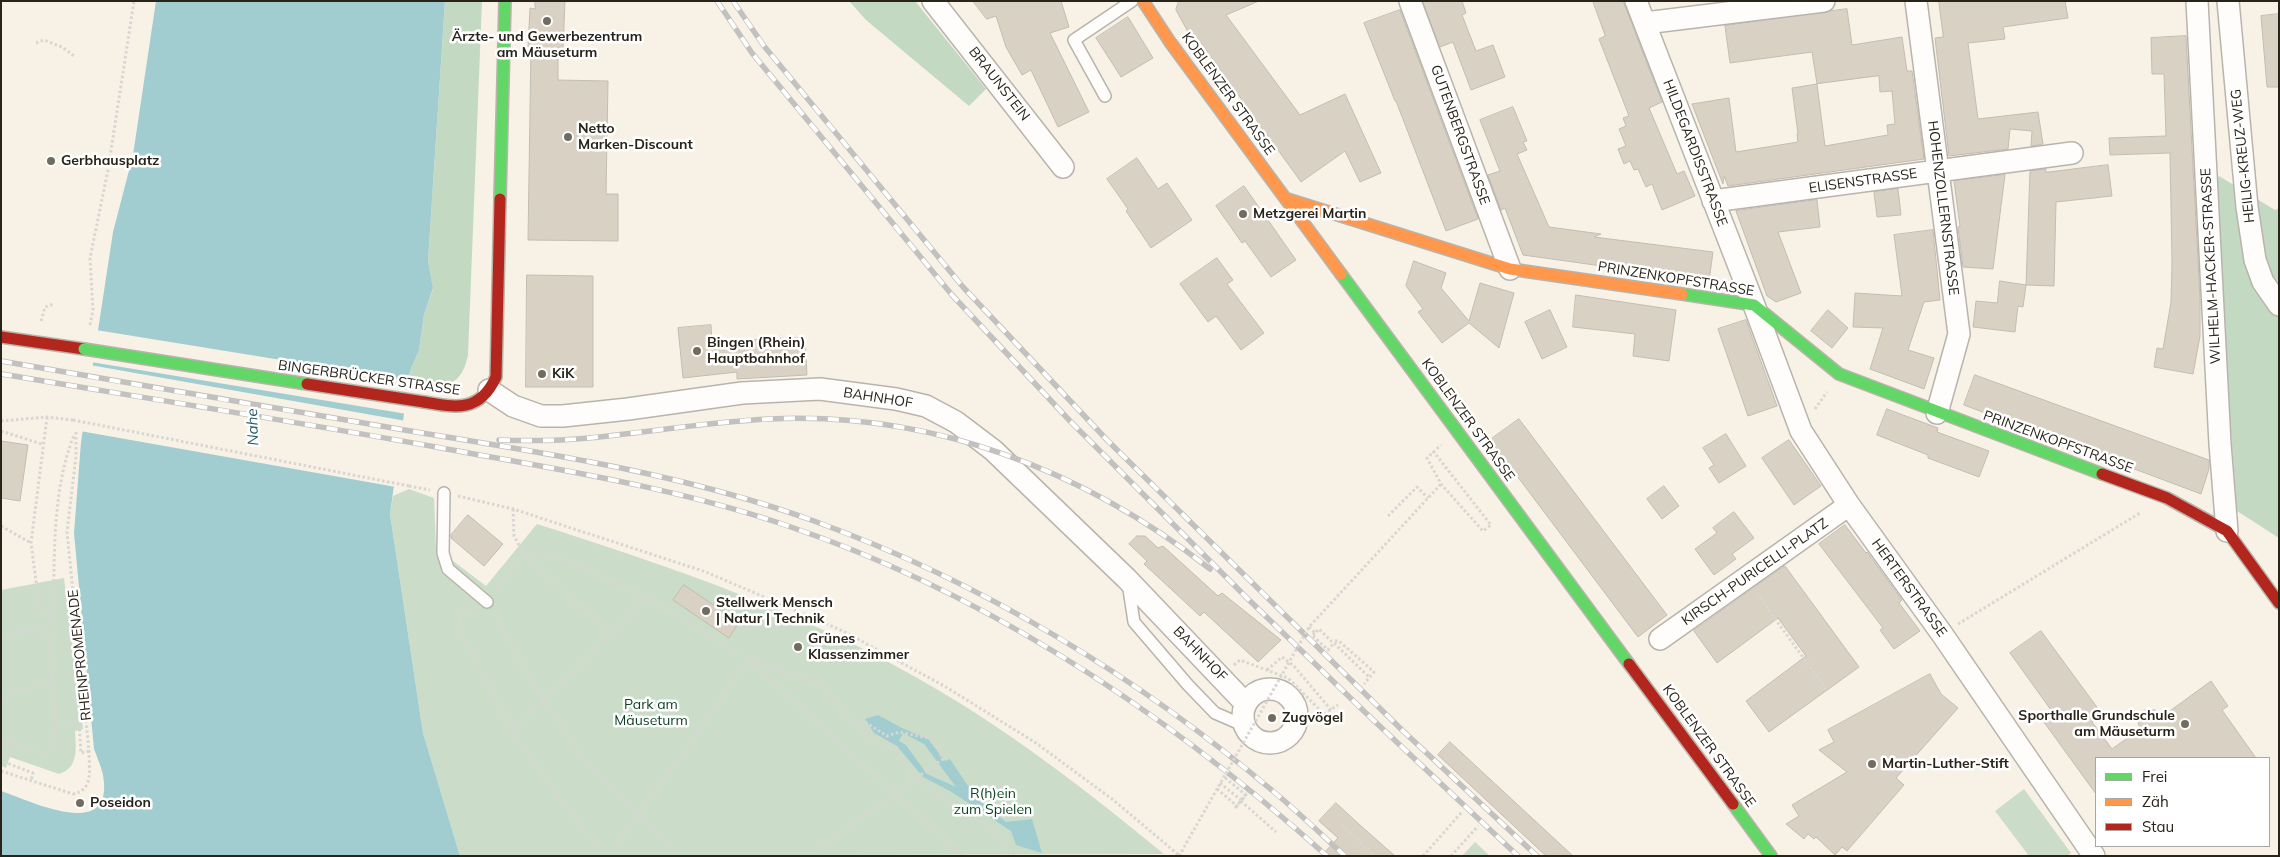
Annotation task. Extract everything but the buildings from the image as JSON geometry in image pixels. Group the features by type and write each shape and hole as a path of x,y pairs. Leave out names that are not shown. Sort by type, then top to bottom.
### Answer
{"main road":[{"path":"489,390 496,370 505,1"},
{"name":"KOBLENZER STRASSE","path":"1144,2 1287,200 1771,856"},
{"name":"PRINZENKOPFSTRASSE","path":"1287,200 1510,269 1754,304 1839,374 2167,498 2227,531"},
{"name":"BINGERBRÜCKER STRASSE","path":"1,337 454,407 466,406 477,402 489,390"},
{"path":"2227,531 2279,603"}],"street":[{"name":"BRAUNSTEIN","path":"934,1 1063,167"},
{"name":"GUTENBERGSTRASSE","path":"1410,1 1510,269"},
{"name":"HILDEGARDISSTRASSE","path":"1636,1 1754,304"},
{"path":"1645,23 1824,1"},
{"name":"HOHENZOLLERNSTRASSE","path":"1916,1 1959,334 1937,412"},
{"name":"WILHELM-HACKER-STRASSE","path":"2197,1 2220,444 2227,531"},
{"name":"HEILIG-KREUZ-WEG","path":"2228,1 2247,207 2255,260 2263,282 2279,305"},
{"name":"ELISENSTRASSE","path":"1713,200 2072,153"},
{"name":"HERTERSTRASSE","path":"1754,304 1801,431 1850,505 1942,634 2094,856"},
{"name":"BAHNHOF","path":"489,390 513,406 541,416 563,416 628,409 742,393 820,389 896,399 926,406 956,422 993,450 1127,579 1222,676 1246,704"},
{"name":"KIRSCH-PURICELLI-PLATZ","path":"1660,639 1850,505"},
{"path":"1277,690 1292,700 1296,709 1298,718 1291,735 1275,743 1257,740 1245,726 1243,715 1246,704 1259,692 1277,690"}],"lane":[{"path":"1105,96 1074,40 1144,2"},
{"path":"439,492 443,553 448,569 486,602"},
{"path":"1127,579 1134,622 1188,685 1215,713 1245,726"}],"path":[{"path":"90,325 93,310 90,258 108,162 134,1"},
{"path":"36,43 44,40 62,47 74,56"},
{"path":"78,159 108,162"},
{"path":"41,320 45,307 54,304"},
{"path":"1795,415 1818,408 1839,374"},
{"path":"1,739 42,754 52,751 56,742 53,683 47,628 53,612 40,612 31,543 42,444 47,417"},
{"path":"1,421 47,417 73,420 439,492 513,509 706,572 843,631 946,687 1036,743 1112,799 1179,856 1309,627 1441,484"},
{"path":"1,431 42,444"},
{"name":"RHEINPROMENADE","path":"1,771 63,793 73,794 81,792 87,787 89,751 67,532 76,456 76,431 67,454 59,490 53,612"},
{"path":"1433,451 1491,525 1483,530 1441,484 1427,458 1433,451"},
{"path":"1388,516 1417,487 1428,498"},
{"path":"513,509 514,536 524,554 610,634"},
{"path":"1,526 31,543"},
{"path":"1942,634 2116,528"},
{"path":"524,554 486,602 459,616 462,632 511,729 559,798 607,856 638,817 749,660"},
{"path":"524,554 552,554 646,597 749,660 963,856"},
{"path":"1746,578 1826,689"},
{"path":"511,729 543,701 646,597"},
{"path":"486,602 503,627 543,701 591,768 678,856"},
{"path":"1309,627 1315,633"},
{"path":"1,637 47,628"},
{"path":"1364,684 1370,677 1374,672 1339,641 1331,640 1319,629 1312,635 1328,650 1334,643 1370,677"},
{"path":"1267,670 1282,657 1294,666 1332,711"},
{"path":"749,660 820,683 853,724 865,722 887,736 899,732 932,739 943,759 807,856"},
{"path":"1222,676 1240,660 1288,678 1324,714 1332,711 1338,705"},
{"path":"1,700 18,690 53,683"},
{"path":"56,725 79,722 81,753 89,751"},
{"path":"858,723 872,739 895,750 922,783 997,832 1013,856"},
{"path":"8,742 4,762 33,772 31,781"},
{"path":"1224,777 1246,795 1235,808"},
{"path":"1220,783 1276,832"},
{"path":"1217,789 1236,806 1248,792"},
{"path":"1423,856 1462,812"},
{"path":"1342,825 1375,856"},
{"path":"1451,856 1478,826"}],"green space":[{"path":"445,1 482,1 468,355 460,376 447,384 439,385 409,381 410,371 419,350 424,315 433,289 428,261"},
{"path":"849,1 915,1 986,89 969,106 866,20"},
{"path":"2219,176 2275,210 2279,208 2279,538 2237,511 2212,185"},
{"name":"Park am Mäuseturm","path":"409,489 434,498 436,548 486,586 537,524 692,576 742,595 793,616 891,663 968,708 1026,747 1110,810 1164,854 460,856 423,733 390,514 393,496"},
{"path":"64,578 83,729 75,731 75,757 70,767 59,774 10,757 6,768 1,766 1,590"},
{"path":"2024,789 2071,853 2067,856 2029,856 1995,811"},
{"path":"1475,842 1490,856 1462,856"}],"water":[{"name":"Nahe","path":"156,1 445,1 428,261 433,288 424,315 419,350 410,371 390,514 423,733 460,856 1,856 1,791 50,808 84,813 96,808 103,796 103,775 94,749 74,533 81,442 113,232 133,155"},
{"path":"878,715 928,739 945,761 950,759 976,798 1006,822 1032,819 1042,853 1016,845 1011,831 950,791 923,777 897,746 874,733 865,719","holes":["903,733 924,744 956,787 927,774 906,745 899,741"]}],"pier":[{"path":"96,330 411,381 407,414 91,362"},
{"path":"90,365 406,421 396,487 80,431"}],"railway":[{"path":"717,1 752,53 952,295 1070,421 1247,598 1518,856"},
{"path":"733,1 764,46 963,287 1108,441 1402,730 1537,856"},
{"path":"1,361 575,459 720,491 814,521 876,545 938,573 998,603 1056,636 1113,672 1222,750 1283,800 1345,856"},
{"path":"1,374 327,428 570,471 702,500 788,526 862,554 935,587 1005,623 1074,664 1140,708 1205,755 1267,804 1327,856"},
{"path":"499,440 544,441 578,439 724,422 769,419 829,419 889,425 947,437 1003,454 1058,476 1111,503 1162,534 1210,569"}],"traffic: fast":[{"path":"500,199 505,1"},
{"path":"1341,274 1629,664"},
{"path":"1682,294 1754,305 1839,374 2102,474"},
{"path":"84,349 307,384"},
{"path":"1733,804 1771,856"}],"traffic: slow":[{"path":"1143,1 1170,42 1341,274"},
{"path":"1287,199 1510,269 1682,294"}],"traffic: jam":[{"path":"424,402 447,406 466,405 475,402 483,397 496,377 500,199"},
{"path":"1,337 84,349"},
{"path":"307,384 424,402"},
{"path":"2102,474 2167,498 2227,531 2279,603"},
{"path":"1629,664 1733,804"}],"place":[{"name":"Ärzte- und Gewerbezentrum am Mäuseturm","path":"547,21"},
{"name":"Netto Marken-Discount","path":"568,137"},
{"name":"Gerbhausplatz","path":"51,161"},
{"name":"Metzgerei Martin","path":"1243,214"},
{"name":"Bingen (Rhein) Hauptbahnhof","path":"697,351"},
{"name":"KiK","path":"542,374"},
{"name":"Stellwerk Mensch | Natur | Technik","path":"706,611"},
{"name":"Grünes Klassenzimmer","path":"798,647"},
{"name":"Zugvögel","path":"1272,718"},
{"name":"Sporthalle Grundschule am Mäuseturm","path":"2185,724"},
{"name":"Martin-Luther-Stift","path":"1872,764"},
{"name":"Poseidon","path":"80,803"}],"park label":[{"name":"R(h)ein zum Spielen","path":"993,802"}]}
